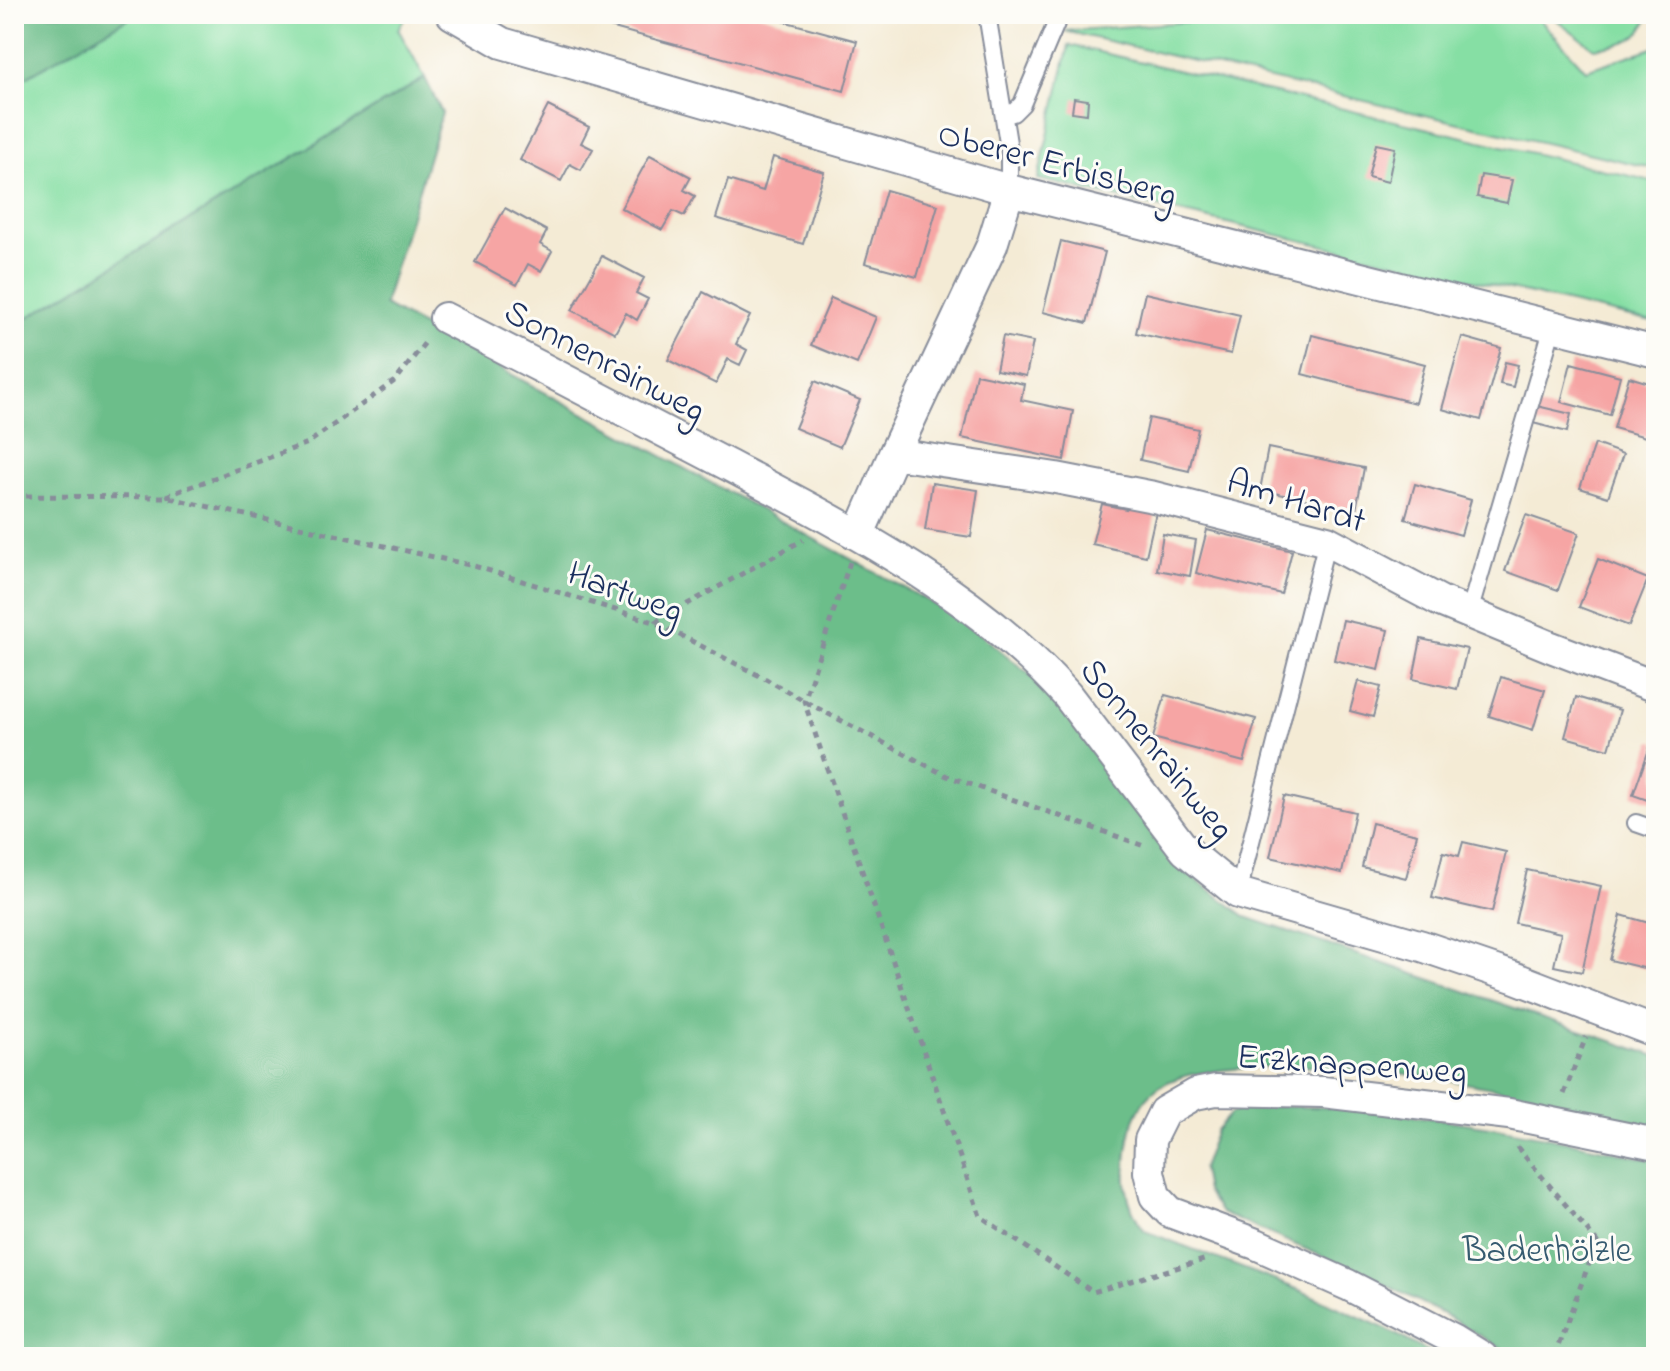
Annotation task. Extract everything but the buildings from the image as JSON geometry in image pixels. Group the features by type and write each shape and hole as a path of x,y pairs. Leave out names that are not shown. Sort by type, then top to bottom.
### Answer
{"street":[{"name":"Oberer Erbisberg","path":"452,14 502,43 1009,190 1656,352"},
{"path":"847,528 894,454 992,245 1009,190"},
{"name":"Sonnenrainweg","path":"445,318 847,528 968,606 1048,673 1185,850 1238,893 1422,946 1656,1032"},
{"name":"Am Hardt","path":"894,454 1098,486 1327,541 1440,601 1656,687"},
{"name":"Erzknappenweg","path":"1482,1357 1392,1306 1256,1244 1170,1212 1155,1196 1149,1172 1150,1140 1164,1112 1195,1094 1216,1090 1323,1092 1509,1114 1656,1144"}],"lane":[{"path":"987,14 1010,163 1009,190"},
{"path":"1004,115 1013,113 1022,104 1060,14"},
{"path":"1469,613 1553,326"},
{"path":"1238,893 1327,541"},
{"path":"1636,823 1656,830"}],"path":[{"path":"165,497 308,443 396,380 445,318"},
{"name":"Hartweg","path":"14,496 165,497 474,566 654,622 947,776 1108,835 1145,846 1185,850"},
{"path":"654,622 847,528"},
{"path":"847,528 804,701 980,1216 1093,1292 1256,1244"},
{"path":"1559,1107 1586,1036"},
{"path":"1518,1148 1597,1242 1554,1357"}],"green space":[{"path":"14,14 135,14 14,84"},
{"path":"135,14 408,14 398,29 425,78 14,326 14,84"},
{"path":"1293,14 1535,14 1586,70 1656,47 1656,169 1065,31"},
{"path":"1649,14 1635,37 1594,48 1550,15"},
{"path":"1069,45 1656,182 1656,323 1038,179"},
{"path":"425,78 442,113 384,305 963,620 1044,686 1191,876 1246,917 1656,1056 1656,1128 1497,1089 1441,1079 1330,1067 1276,1066 1192,1074 1164,1084 1145,1101 1131,1131 1126,1187 1132,1210 1145,1231 1297,1289 1386,1329 1438,1357 14,1357 14,326"},
{"name":"Baderhölzle","path":"1249,1106 1335,1108 1425,1117 1541,1136 1656,1161 1656,1357 1516,1357 1445,1315 1369,1276 1221,1213 1206,1191 1202,1169 1216,1130 1231,1113"}]}
